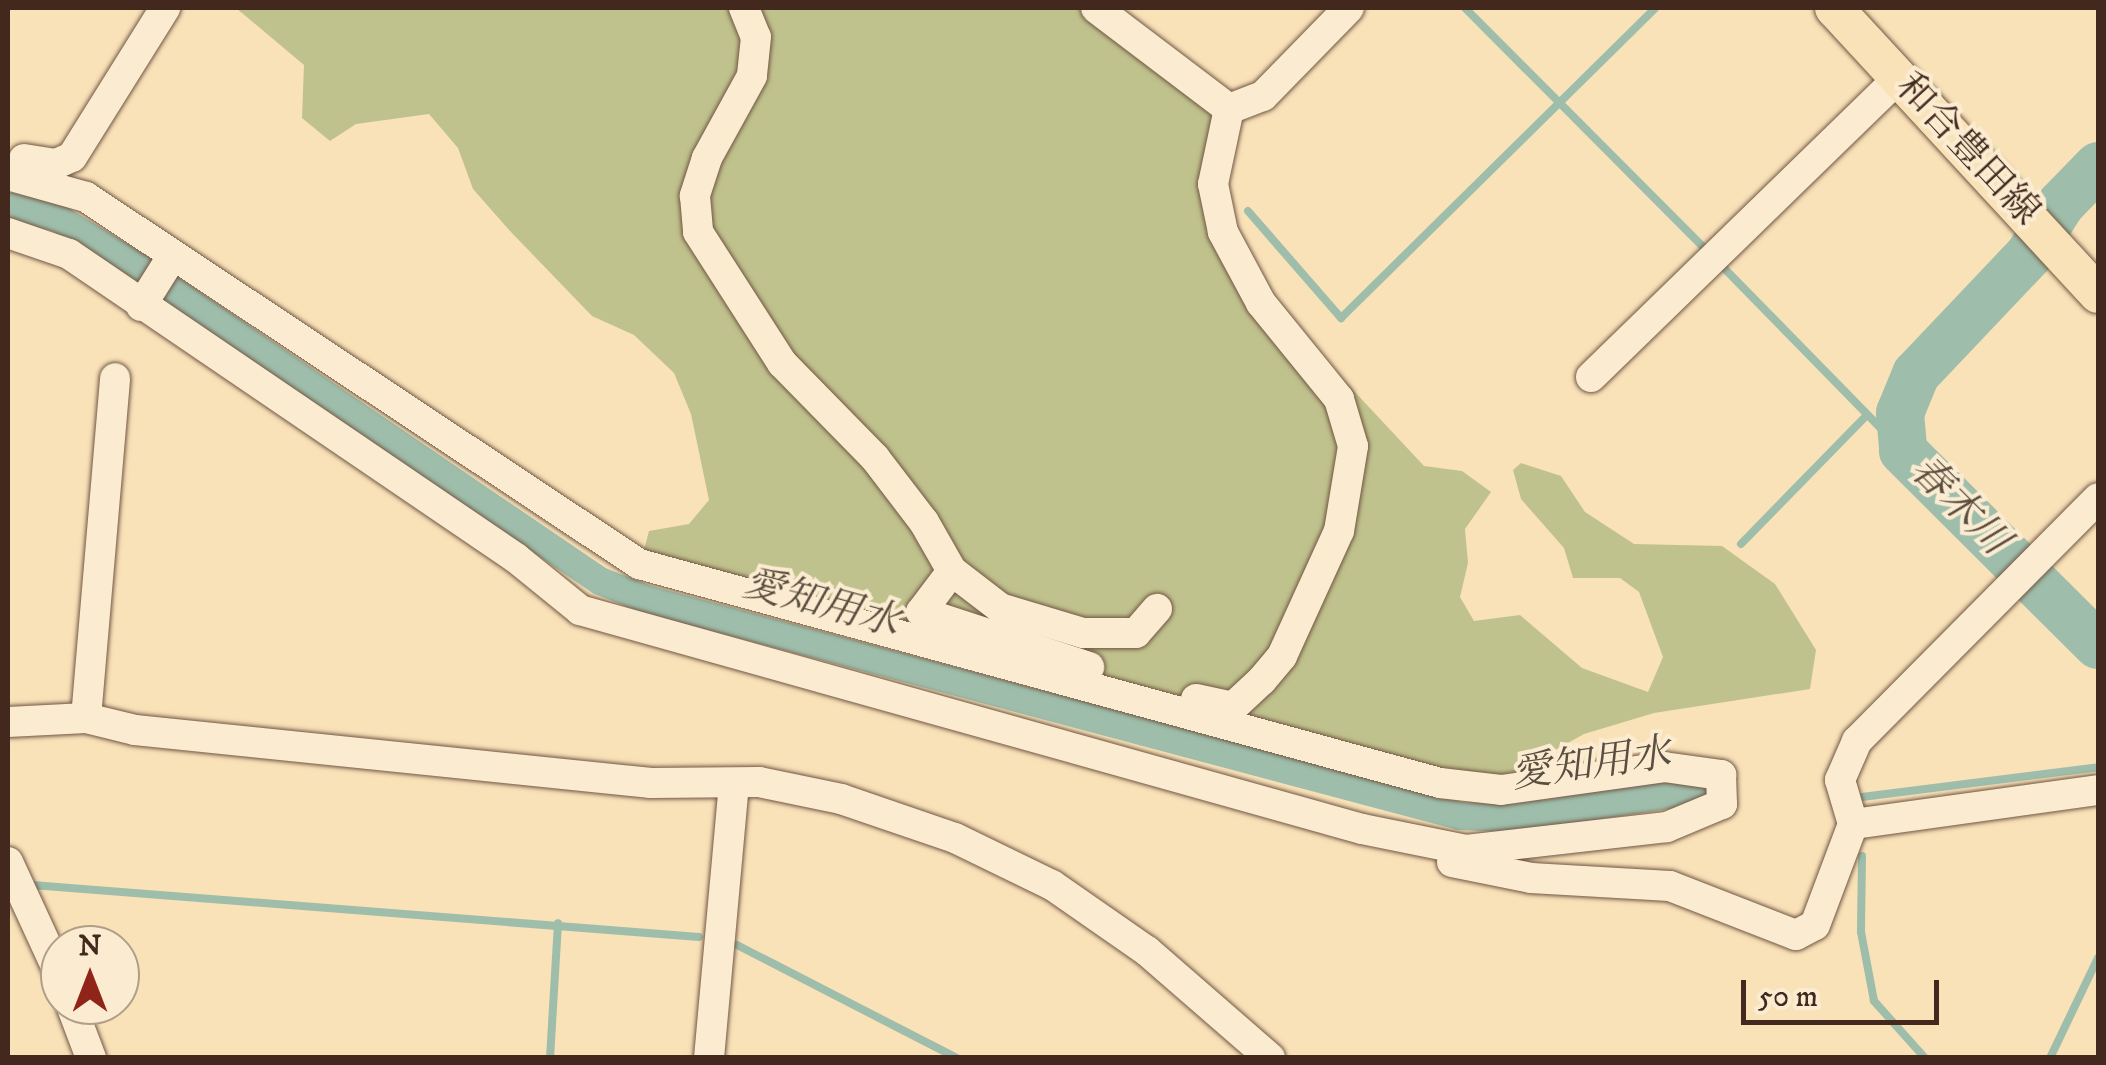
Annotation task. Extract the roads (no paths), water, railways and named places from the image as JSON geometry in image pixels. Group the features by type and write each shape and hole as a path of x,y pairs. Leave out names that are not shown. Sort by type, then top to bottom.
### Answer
{"main road":[{"name":"和合豊田線","path":"1834,8 2098,294"}],"street":[{"path":"8,157 56,164 72,157 165,8"},
{"path":"744,8 756,37 752,76 706,158 694,196 698,232 782,363 875,458 952,571 1000,608 1083,633 1136,633 1158,609"},
{"path":"1096,8 1229,109"},
{"path":"1229,109 1263,96 1349,8"},
{"path":"1591,377 1716,263 1900,77"},
{"path":"952,571 921,612 1222,706 1241,702 1282,656 1339,531 1352,446 1339,399 1261,303 1223,232 1213,184 1229,109"},
{"path":"8,175 86,197 638,564 1472,790 1664,767 1721,775 1722,804 1685,819 1552,844 1466,850 1362,829 580,610 516,558 69,254 8,234"},
{"path":"141,306 173,255"},
{"path":"86,718 115,378"},
{"path":"1362,829 1412,854 1531,878 1670,886 1796,935 1816,925 1853,824 1840,780 1857,741 2098,498"},
{"path":"8,722 86,718 135,730 651,784 734,782 788,786 899,816 1052,885 1159,960 1270,1058"},
{"path":"708,1058 734,782"},
{"path":"1853,824 2098,790"},
{"path":"8,862 40,931"},
{"path":"79,1025 91,1058"}],"waterway":[{"path":"1465,8 1708,252"},
{"path":"1248,211 1341,318 1655,8"},
{"name":"春木川","path":"2098,166 2061,204 2029,255 1916,374 1900,413 1903,451 2098,645"},
{"name":"愛知用水","path":"8,206 58,218 134,264 600,581 646,599 1459,816 1512,818 1709,789"},
{"path":"1718,262 1903,451"},
{"path":"1741,544 1867,415"},
{"path":"1862,797 2098,767"},
{"path":"1862,856 1861,932 1874,1001 1925,1058"},
{"path":"32,885 699,937"},
{"path":"550,1058 558,923"},
{"path":"737,945 957,1058"},
{"path":"2050,1058 2098,958"}]}
